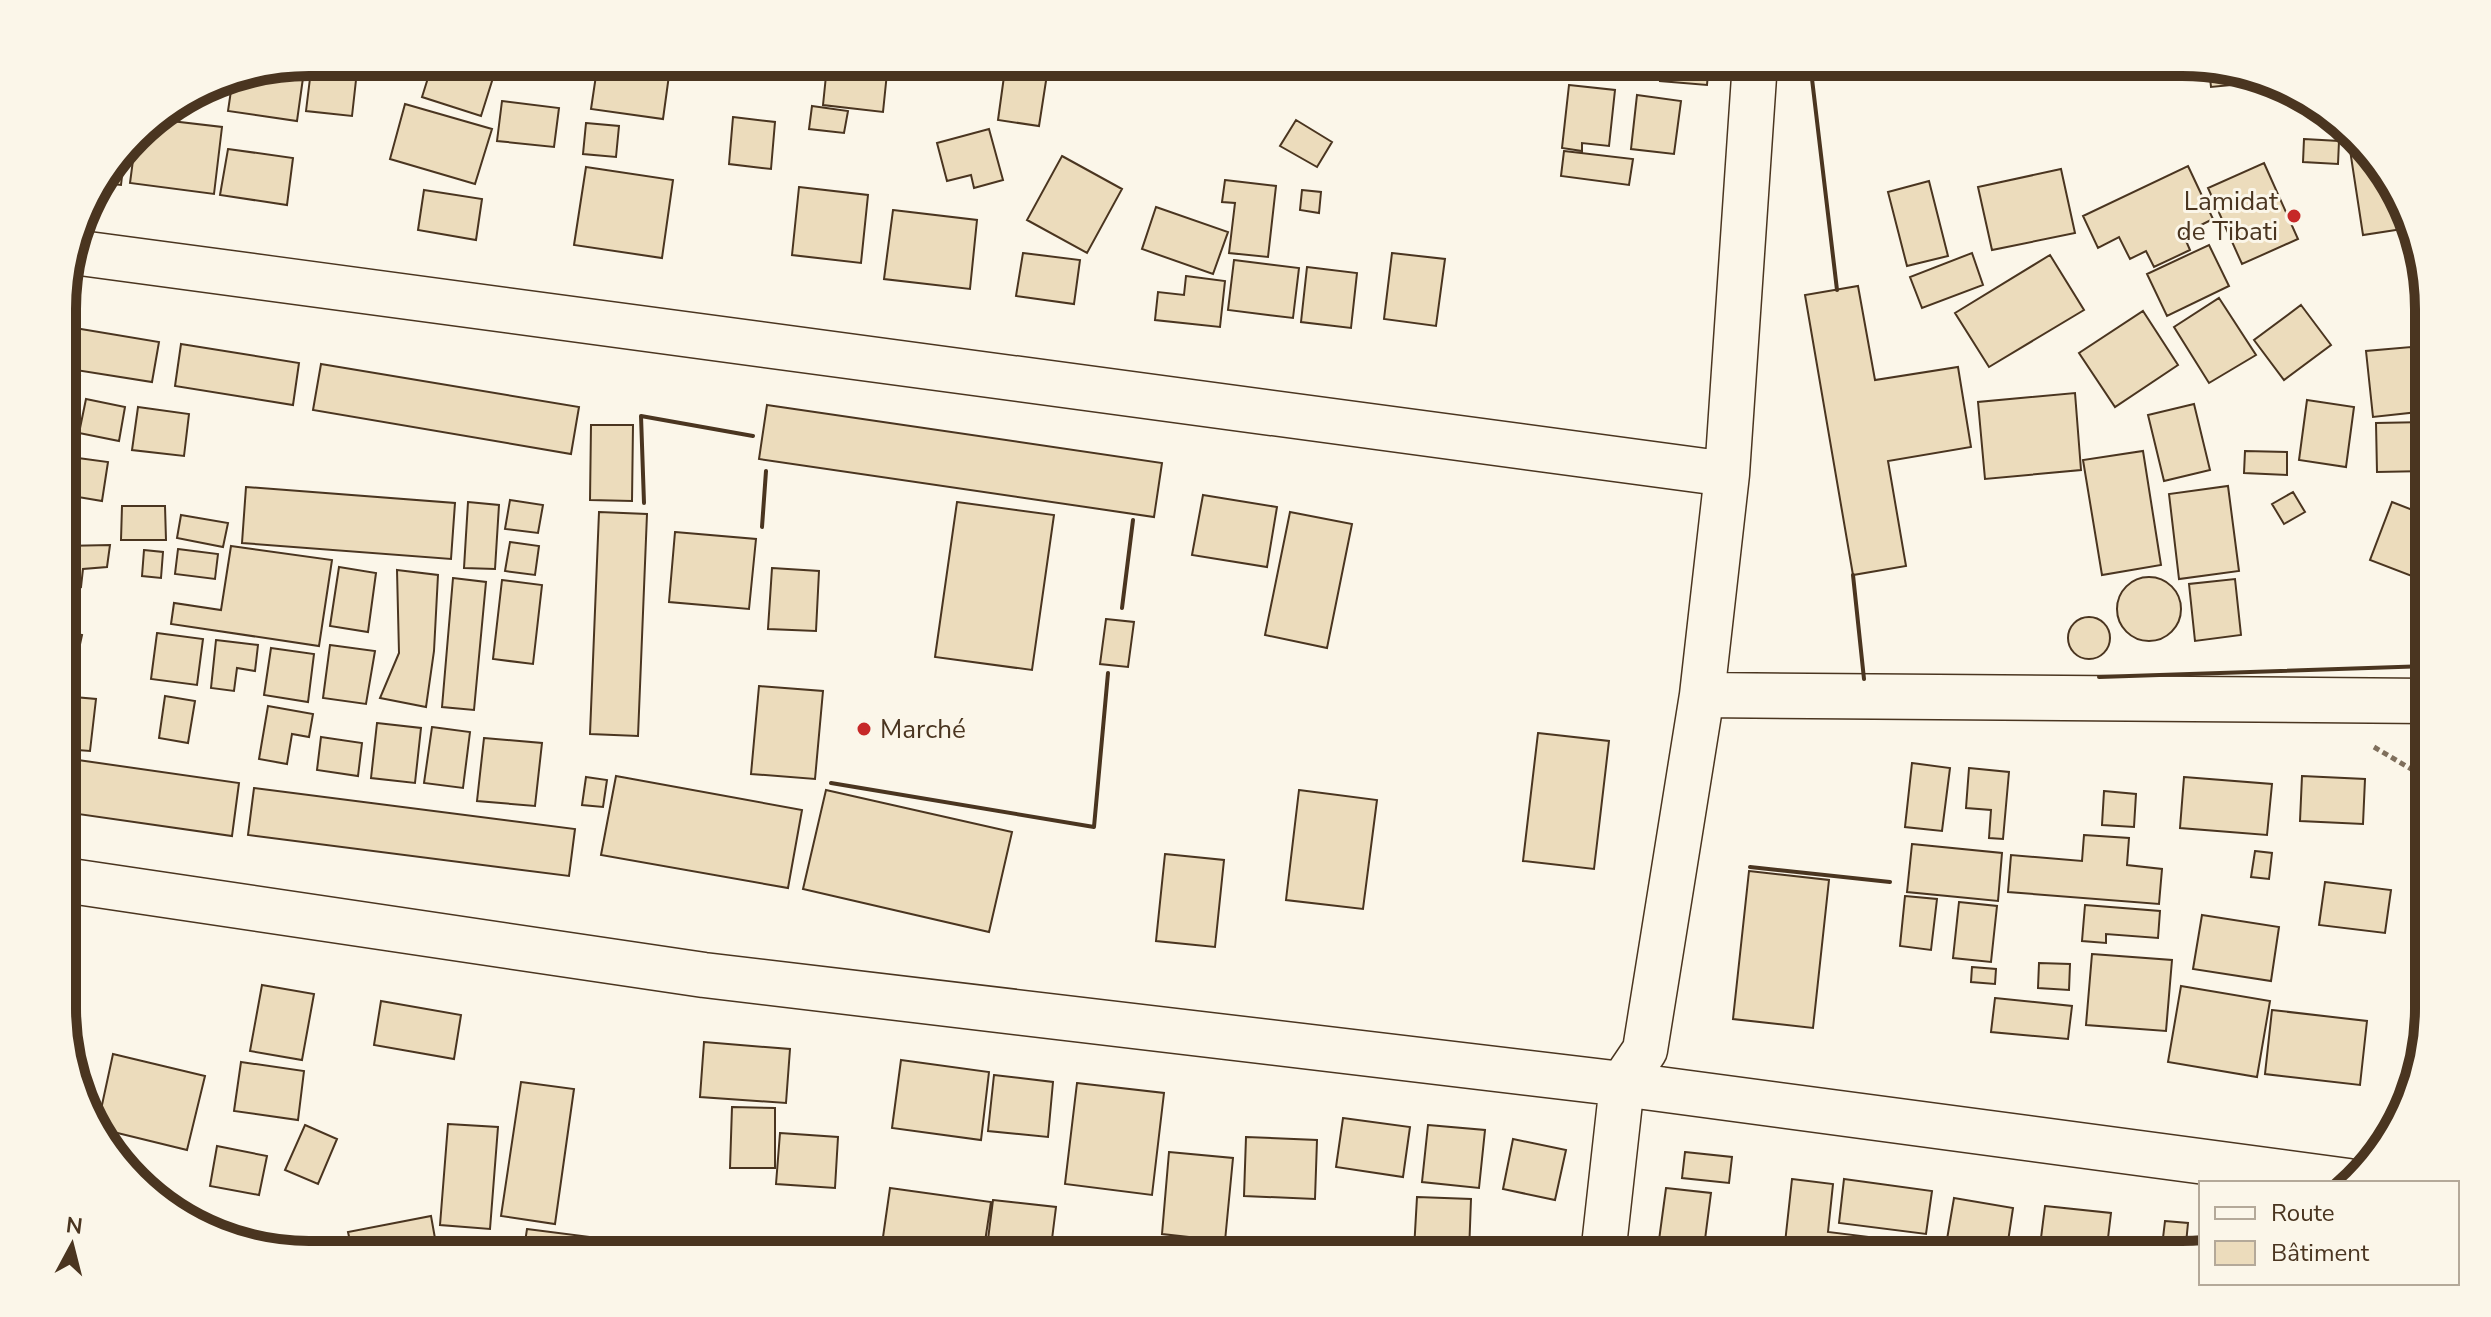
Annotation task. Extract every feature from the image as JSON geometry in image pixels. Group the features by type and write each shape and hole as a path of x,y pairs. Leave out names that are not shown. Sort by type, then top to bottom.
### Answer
{"street":[{"path":"1605,1241 1622,1084 1645,1050 1702,695 1727,474 1754,76"},
{"path":"83,253 1727,474"},
{"path":"1702,695 2415,701"},
{"path":"76,882 704,975 1622,1084 2339,1180"}],"building":[{"path":"310,76 356,76 352,116 306,111"},
{"path":"429,76 494,76 481,116 422,97"},
{"path":"596,76 669,76 663,119 591,109"},
{"path":"826,76 887,76 883,112 823,105"},
{"path":"1004,76 1047,76 1039,126 998,120"},
{"path":"1661,76 1708,76 1707,85 1660,81"},
{"path":"303,78 297,121 228,111 231,89 264,80"},
{"path":"2210,78 2241,84 2211,87"},
{"path":"1569,85 1615,90 1609,146 1582,143 1582,151 1562,148"},
{"path":"1637,95 1681,101 1674,154 1631,149"},
{"path":"502,101 559,108 554,147 497,141"},
{"path":"405,104 492,129 475,184 390,159"},
{"path":"812,106 848,111 844,133 809,129"},
{"path":"733,117 775,122 771,169 729,164"},
{"path":"1296,120 1332,142 1317,167 1280,146"},
{"path":"171,121 222,127 214,194 130,183 134,156"},
{"path":"586,123 619,126 616,157 583,154"},
{"path":"989,129 1003,180 974,188 971,175 947,181 937,143"},
{"path":"2304,139 2339,141 2338,164 2303,162"},
{"path":"228,149 293,158 287,205 220,195"},
{"path":"2350,150 2367,167 2384,192 2400,229 2363,235"},
{"path":"1564,151 1633,159 1629,185 1561,176"},
{"path":"1062,156 1122,189 1087,253 1027,220"},
{"path":"2264,163 2298,239 2242,264 2208,188"},
{"path":"2188,166 2213,219 2183,234 2190,250 2154,267 2146,251 2130,259 2119,237 2098,248 2083,216"},
{"path":"586,167 673,180 662,258 574,245"},
{"path":"123,169 121,185 112,184"},
{"path":"2061,169 2075,233 1992,250 1978,187"},
{"path":"1225,180 1276,186 1268,257 1229,253 1235,203 1222,202"},
{"path":"1929,181 1948,256 1907,266 1888,192"},
{"path":"799,187 868,195 861,263 792,255"},
{"path":"424,190 482,199 476,240 418,230"},
{"path":"1302,190 1321,192 1319,213 1300,210"},
{"path":"1156,207 1228,232 1213,274 1142,249"},
{"path":"893,210 977,220 970,289 884,279"},
{"path":"2209,245 2229,286 2167,316 2147,274"},
{"path":"1023,253 1080,260 1074,304 1016,296"},
{"path":"1392,253 1445,259 1436,326 1384,319"},
{"path":"1972,253 1983,285 1922,308 1910,277"},
{"path":"2050,255 2084,310 1989,367 1955,313"},
{"path":"1234,260 1299,268 1293,318 1228,310"},
{"path":"1307,267 1357,273 1351,328 1301,322"},
{"path":"1186,276 1225,281 1220,327 1155,320 1158,292 1184,295"},
{"path":"1858,286 1875,380 1958,367 1971,447 1888,461 1906,566 1853,575 1805,295"},
{"path":"2219,298 2256,355 2209,383 2174,327"},
{"path":"2301,305 2331,345 2284,380 2254,340"},
{"path":"2143,311 2178,365 2115,407 2079,353"},
{"path":"76,328 159,342 152,382 76,370"},
{"path":"181,344 299,363 293,405 175,386"},
{"path":"2411,347 2415,412 2373,417 2366,351"},
{"path":"321,364 579,407 571,454 313,410"},
{"path":"76,375 80,376 76,400"},
{"path":"2075,393 2081,470 1985,479 1978,402"},
{"path":"86,399 125,407 119,441 79,433"},
{"path":"2307,400 2354,407 2346,467 2299,460"},
{"path":"2194,404 2210,470 2164,481 2148,415"},
{"path":"767,405 1162,463 1154,517 759,459"},
{"path":"138,407 189,414 184,456 132,450"},
{"path":"2415,422 2415,471 2377,472 2376,423"},
{"path":"591,425 633,425 632,501 590,500"},
{"path":"2143,451 2161,565 2102,575 2083,460"},
{"path":"2245,451 2287,452 2287,475 2244,473"},
{"path":"78,458 108,462 102,501 76,497"},
{"path":"2228,486 2239,571 2179,579 2169,494"},
{"path":"246,487 455,503 451,559 242,543"},
{"path":"2293,492 2305,512 2284,524 2272,504"},
{"path":"1203,495 1277,507 1267,567 1192,555"},
{"path":"510,500 543,505 538,533 505,529"},
{"path":"468,502 499,505 495,569 464,568"},
{"path":"957,502 1054,515 1032,670 935,657"},
{"path":"2392,502 2415,511 2415,577 2370,560"},
{"path":"122,506 165,506 166,540 121,540"},
{"path":"599,512 647,514 638,736 590,734"},
{"path":"1290,512 1352,524 1327,648 1265,635"},
{"path":"181,515 228,523 223,547 177,538"},
{"path":"675,532 756,539 749,609 669,602"},
{"path":"510,542 539,546 535,575 505,571"},
{"path":"110,545 107,567 83,569 81,587 76,586 76,546"},
{"path":"231,546 332,560 319,646 171,624 174,603 221,610"},
{"path":"178,549 218,554 215,579 175,574"},
{"path":"144,550 163,552 161,578 142,576"},
{"path":"339,567 376,573 368,632 330,626"},
{"path":"772,568 819,571 816,631 768,629"},
{"path":"397,570 438,575 434,651 426,707 380,698 399,653"},
{"path":"2143,577 2155,577 2172,586 2179,597 2179,621 2172,632 2155,641 2143,641 2131,636 2122,627 2117,615 2117,603 2122,591 2131,582"},
{"path":"453,578 486,582 474,710 442,707"},
{"path":"2235,579 2241,635 2195,641 2189,584"},
{"path":"502,580 542,585 533,664 493,659"},
{"path":"2089,617 2104,623 2110,638 2104,653 2089,659 2074,653 2068,638 2074,623"},
{"path":"1106,619 1134,622 1128,667 1100,664"},
{"path":"157,633 203,639 197,685 151,679"},
{"path":"76,634 82,635 76,663"},
{"path":"216,640 258,645 255,671 237,668 234,691 211,688"},
{"path":"330,645 375,651 366,704 323,698"},
{"path":"271,648 314,654 308,702 264,695"},
{"path":"759,686 823,691 815,779 751,774"},
{"path":"165,696 195,701 188,743 159,738"},
{"path":"76,697 96,699 90,751 76,750"},
{"path":"268,706 313,714 309,737 292,734 287,764 259,759"},
{"path":"377,723 421,728 415,783 371,778"},
{"path":"432,727 470,732 463,788 424,783"},
{"path":"1538,733 1609,741 1594,869 1523,861"},
{"path":"321,737 362,743 358,776 317,770"},
{"path":"484,738 542,743 535,806 477,801"},
{"path":"76,760 239,783 232,836 76,814"},
{"path":"1912,763 1950,768 1942,831 1905,827"},
{"path":"1969,768 2009,772 2003,839 1989,838 1991,810 1966,808"},
{"path":"616,776 802,810 788,888 601,855"},
{"path":"2302,776 2365,779 2363,824 2300,821"},
{"path":"586,777 607,780 603,807 582,805"},
{"path":"2184,777 2272,784 2267,835 2180,828"},
{"path":"254,788 575,829 569,876 248,835"},
{"path":"826,790 1012,832 989,932 803,889"},
{"path":"1299,790 1377,800 1363,909 1286,900"},
{"path":"2104,791 2136,794 2134,827 2102,825"},
{"path":"2084,835 2129,838 2127,865 2162,869 2159,904 2008,892 2011,855 2082,861"},
{"path":"1912,844 2002,853 1998,901 1907,892"},
{"path":"2255,851 2272,853 2269,879 2251,877"},
{"path":"1165,854 1224,860 1215,947 1156,941"},
{"path":"1749,871 1829,880 1813,1028 1733,1019"},
{"path":"2325,882 2391,890 2385,933 2319,925"},
{"path":"1905,896 1937,899 1931,950 1900,946"},
{"path":"1959,902 1997,906 1991,962 1953,958"},
{"path":"2085,905 2160,911 2158,938 2106,934 2106,943 2082,941"},
{"path":"2202,915 2279,927 2271,981 2193,969"},
{"path":"2092,954 2172,960 2166,1031 2086,1025"},
{"path":"2039,963 2070,964 2069,990 2038,988"},
{"path":"1972,967 1996,969 1995,984 1971,982"},
{"path":"262,985 314,994 302,1060 250,1051"},
{"path":"2181,986 2270,1001 2257,1077 2168,1062"},
{"path":"1995,998 2072,1006 2068,1039 1991,1032"},
{"path":"381,1001 461,1015 454,1059 374,1045"},
{"path":"2272,1010 2367,1021 2360,1085 2265,1074"},
{"path":"704,1042 790,1049 786,1103 700,1097"},
{"path":"113,1054 205,1076 187,1150 112,1132 100,1112"},
{"path":"901,1060 989,1072 981,1140 892,1128"},
{"path":"241,1062 304,1071 298,1120 234,1111"},
{"path":"994,1075 1053,1082 1048,1137 988,1131"},
{"path":"521,1082 574,1089 555,1224 501,1216"},
{"path":"1077,1083 1164,1093 1152,1195 1065,1184"},
{"path":"732,1107 775,1108 775,1168 730,1168"},
{"path":"1343,1118 1410,1127 1403,1177 1336,1167"},
{"path":"448,1124 498,1127 490,1229 440,1225"},
{"path":"305,1125 337,1139 318,1184 285,1170"},
{"path":"1428,1125 1485,1130 1479,1188 1422,1182"},
{"path":"780,1133 838,1137 835,1188 776,1184"},
{"path":"1246,1137 1317,1140 1315,1199 1244,1196"},
{"path":"1513,1139 1566,1150 1555,1200 1503,1189"},
{"path":"217,1146 267,1156 259,1195 210,1186"},
{"path":"1169,1152 1233,1158 1225,1241 1162,1234"},
{"path":"1685,1152 1732,1157 1729,1183 1682,1178"},
{"path":"1792,1179 1833,1184 1828,1232 1894,1240 1894,1241 1785,1241"},
{"path":"1844,1179 1932,1191 1926,1234 1839,1223"},
{"path":"890,1188 991,1202 985,1241 882,1241"},
{"path":"1666,1188 1711,1193 1705,1241 1659,1241"},
{"path":"1417,1197 1471,1199 1469,1241 1415,1241"},
{"path":"1954,1198 2013,1208 2008,1241 1947,1241"},
{"path":"993,1200 1056,1207 1052,1241 988,1241"},
{"path":"2045,1206 2111,1213 2108,1241 2041,1241"},
{"path":"431,1216 435,1241 350,1241 348,1232"},
{"path":"2165,1221 2188,1223 2186,1241 2163,1241"},
{"path":"527,1229 614,1240 614,1241 525,1241"}],"wall":[{"path":"1812,76 1837,290"},
{"path":"644,503 641,416 753,436"},
{"path":"762,527 766,471"},
{"path":"1122,608 1133,520"},
{"path":"1853,575 1864,679"},
{"path":"2099,677 2415,666"},
{"path":"831,783 1094,827 1108,673"},
{"path":"1750,867 1890,882"}],"place":[{"name":"Lamidat de Tibati","path":"2294,216"},
{"name":"Marché","path":"864,729"}]}
